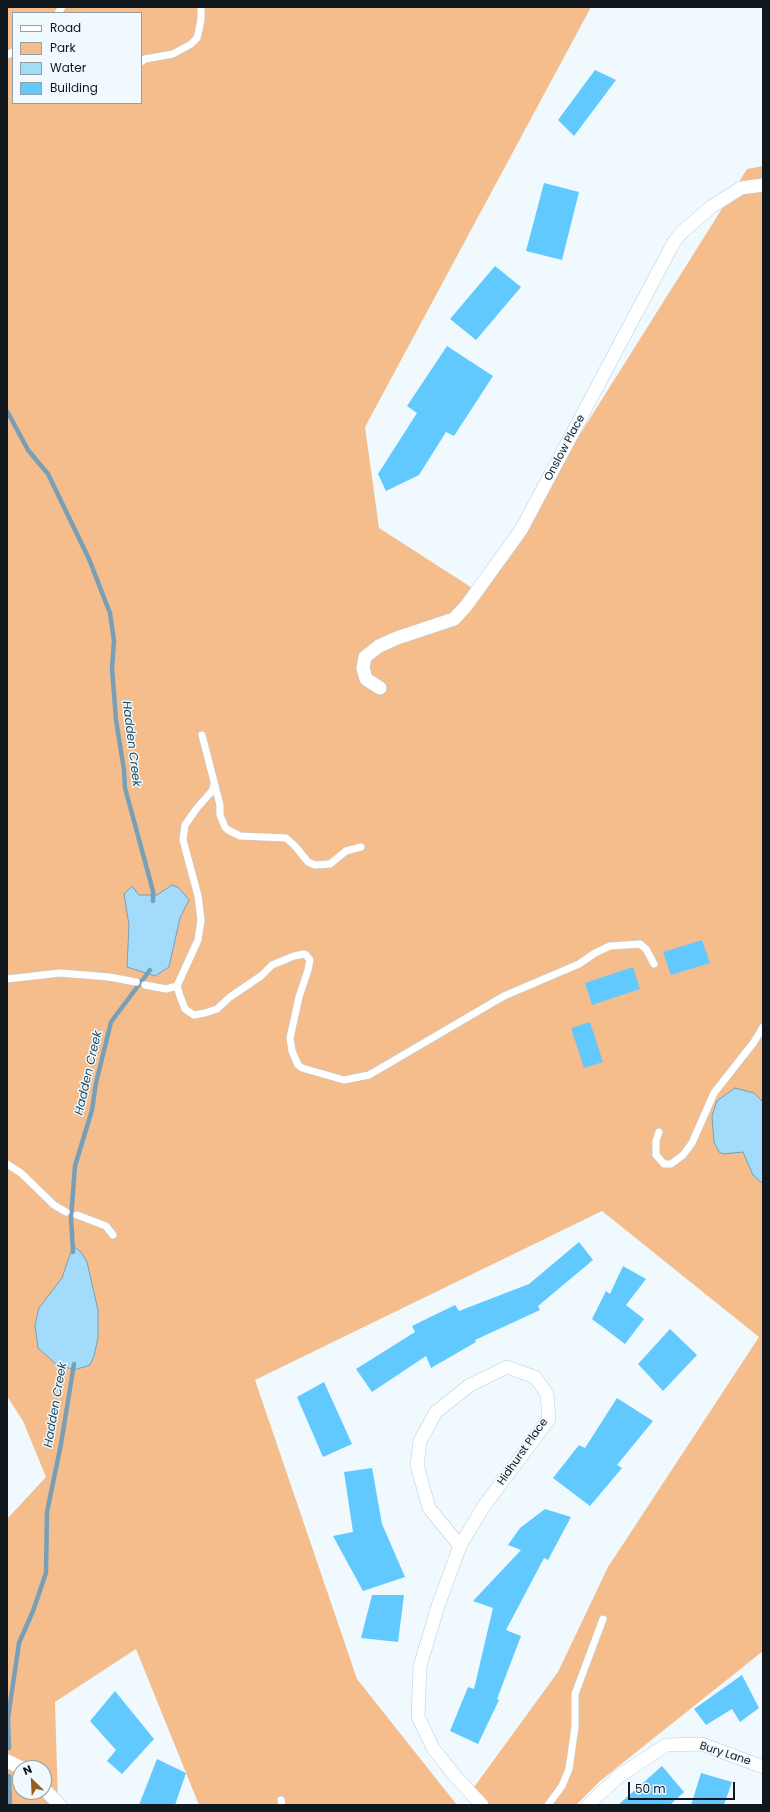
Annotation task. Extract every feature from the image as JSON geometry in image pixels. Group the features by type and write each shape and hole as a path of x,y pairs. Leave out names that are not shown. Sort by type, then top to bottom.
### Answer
{"street":[{"name":"Onslow Place","path":"380,688 366,679 363,668 365,657 379,646 397,638 454,619 466,606 521,530 674,242 681,233 717,203 741,188 763,185"},
{"name":"Hidhurst Place","path":"460,1546 429,1508 417,1465 420,1441 436,1412 470,1385 507,1367 535,1377 547,1394 549,1419 484,1506 460,1546 438,1606 420,1666 418,1717 433,1748 455,1776 482,1805"},
{"name":"Bury Lane","path":"588,1805 619,1776 666,1745 702,1744 763,1767"},
{"path":"52,1797 60,1805"}],"lane":[{"path":"142,61 145,59 173,54 191,44 197,38 200,30 202,19 201,7"},
{"path":"202,735 220,815 225,827 235,835 286,838 295,846 308,862 315,865 330,864 346,851 361,847"},
{"path":"214,785 212,791 188,821 184,832 183,840 198,896 201,920 198,940 177,986 185,1009 194,1015 205,1013 217,1009 230,997 261,976 272,965 294,956 306,955 310,960 298,997 290,1044 295,1060 302,1068 344,1080 360,1078 375,1072 504,996 575,966 610,946 640,944 646,949 654,964"},
{"path":"7,979 60,973 109,977 136,982"},
{"path":"145,985 166,989 177,986"},
{"path":"658,1132 656,1141 656,1155 664,1164 671,1164 684,1155 692,1143 714,1093 754,1042 763,1027"},
{"path":"7,1164 21,1173 54,1205 66,1212"},
{"path":"76,1215 106,1226 113,1235"},
{"path":"548,1805 562,1786 569,1768 575,1727 575,1694 603,1619"}],"green space":[{"path":"7,7 591,7 365,427 379,528 480,593 747,169 763,166 763,1651 600,1781 576,1805 481,1805 469,1794 558,1672 608,1567 759,1337 602,1211 255,1380 357,1679 457,1805 199,1805 136,1649 55,1702 58,1805 7,1805 7,1519 46,1477 23,1421 7,1396"}],"water":[{"path":"172,885 179,888 189,900 180,918 169,967 155,976 127,967 129,925 124,894 132,886 139,895 157,895"},
{"path":"735,1088 754,1093 763,1102 763,1184 753,1175 743,1152 723,1154 719,1152 714,1142 712,1116 717,1101"},
{"path":"73,1246 81,1252 87,1262 98,1310 98,1338 94,1356 90,1365 74,1370 55,1363 38,1348 35,1325 39,1308 62,1278"}],"building":[{"path":"595,70 616,80 574,136 558,120"},
{"path":"544,183 579,192 562,260 526,251"},
{"path":"495,266 521,287 476,340 450,319"},
{"path":"447,346 493,376 454,436 446,432 419,475 386,491 378,474 417,413 407,406"},
{"path":"702,940 710,963 671,975 663,952"},
{"path":"633,967 640,989 592,1005 585,983"},
{"path":"590,1022 603,1062 584,1068 571,1028"},
{"path":"579,1242 593,1260 538,1306 540,1310 475,1340 476,1342 431,1368 426,1356 372,1392 356,1369 415,1332 412,1326 455,1305 459,1311 529,1284"},
{"path":"623,1266 646,1279 626,1305 644,1319 625,1344 592,1319 606,1291 610,1294"},
{"path":"670,1329 697,1355 663,1391 638,1364"},
{"path":"324,1382 352,1444 323,1457 297,1397"},
{"path":"617,1398 653,1421 617,1465 622,1468 590,1506 553,1478 579,1445 585,1448"},
{"path":"372,1468 382,1524 405,1577 363,1591 333,1536 353,1532 344,1472"},
{"path":"545,1509 571,1517 548,1560 544,1558 506,1630 521,1636 497,1699 499,1700 478,1744 450,1731 468,1687 474,1689 493,1608 473,1601 521,1550 508,1545 520,1528"},
{"path":"372,1595 404,1595 398,1642 361,1638"},
{"path":"742,1675 759,1708 740,1722 732,1709 706,1725 694,1709"},
{"path":"115,1691 154,1739 122,1774 107,1761 116,1750 90,1721"},
{"path":"157,1759 186,1773 175,1805 139,1805"},
{"path":"662,1766 684,1792 670,1805 618,1805"},
{"path":"701,1773 732,1782 724,1805 691,1805"}],"waterway":[{"name":"Hadden Creek","path":"7,411 28,450 48,474 89,559 110,613 114,641 112,668 116,720 124,770 125,788 153,891 153,901"},
{"name":"Hadden Creek","path":"73,1252 71,1218 75,1166 92,1110 96,1083 111,1022 150,970"},
{"name":"Hadden Creek","path":"9,1748 8,1718 19,1643 33,1611 46,1573 47,1512 61,1444 74,1364"},
{"name":"Hadden Creek","path":"9,1776 10,1805"}]}
